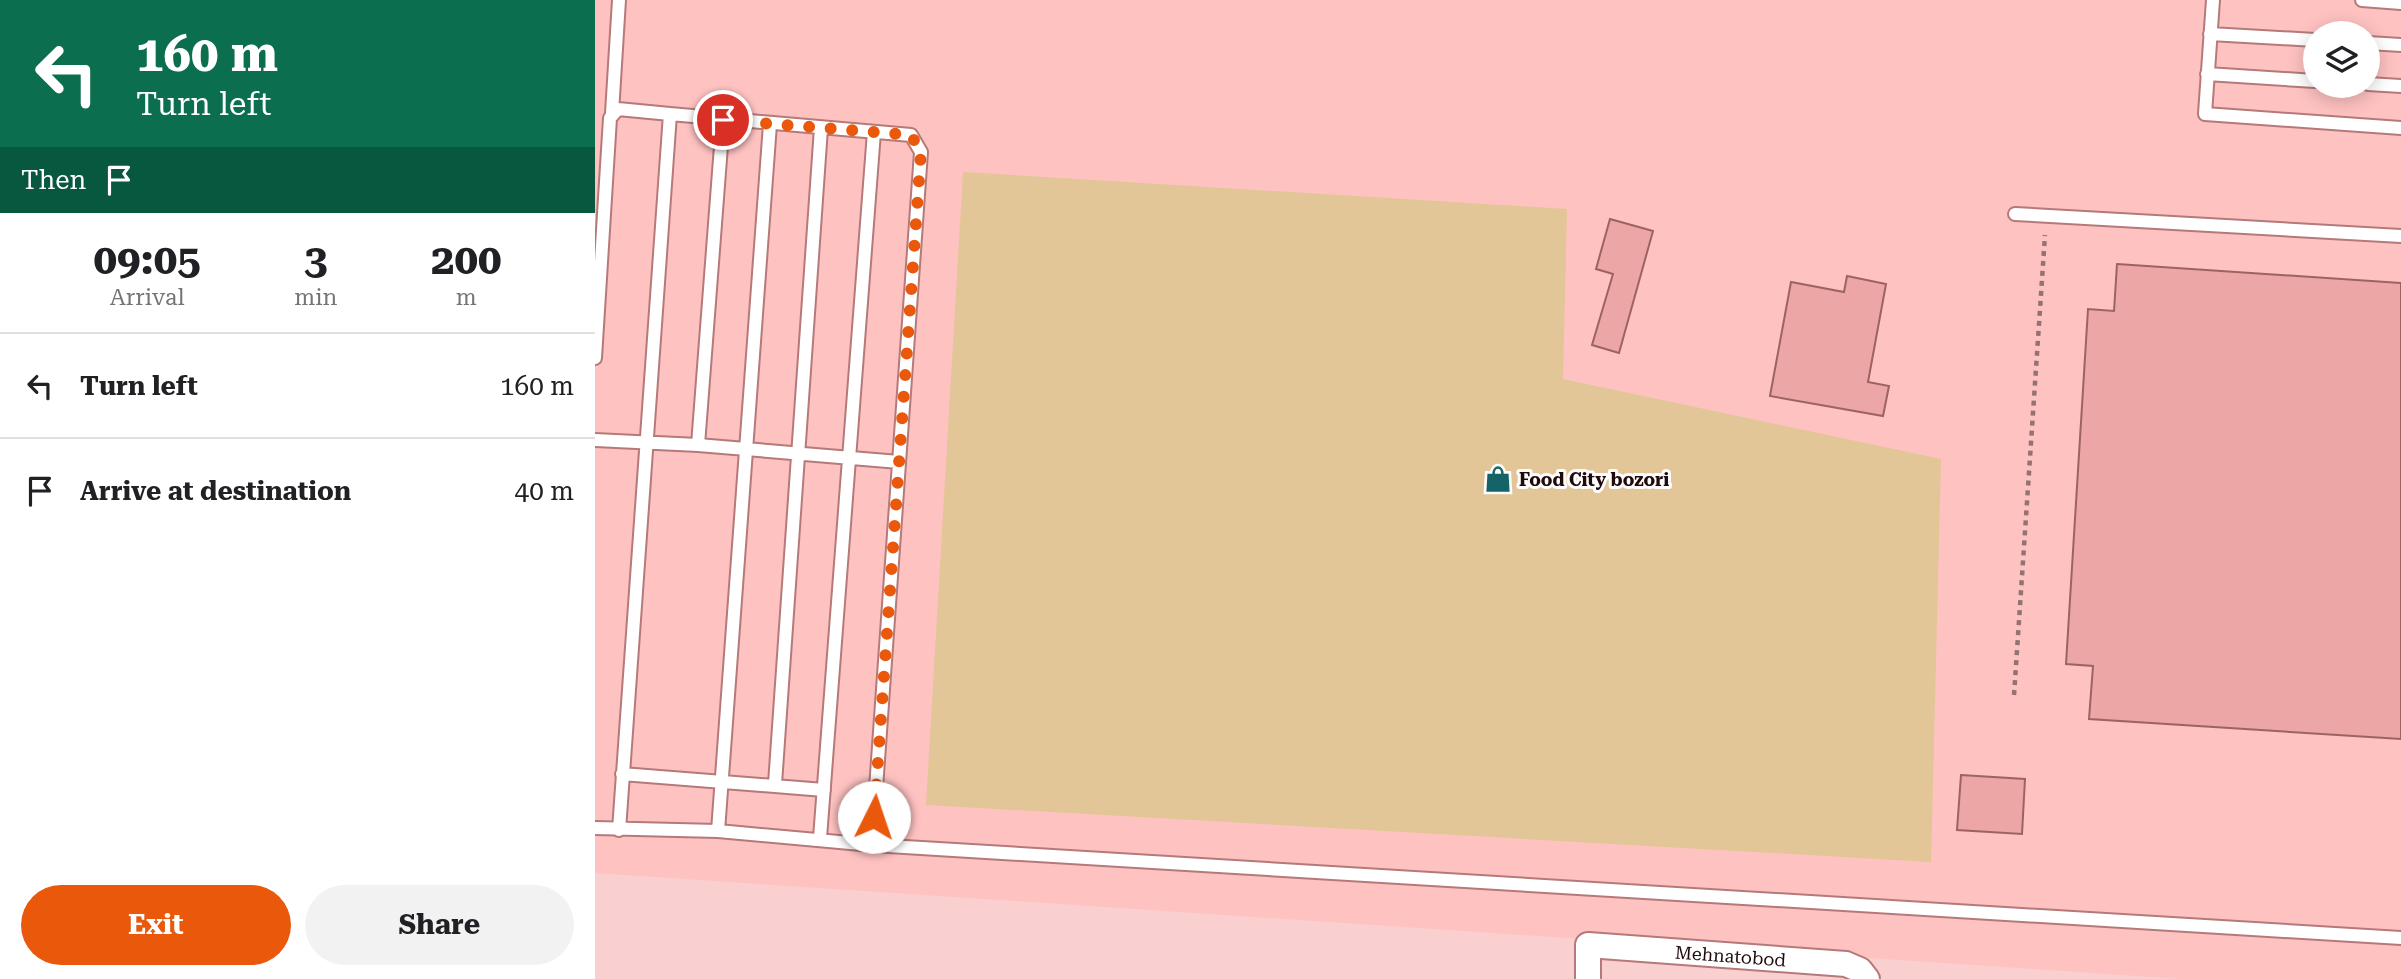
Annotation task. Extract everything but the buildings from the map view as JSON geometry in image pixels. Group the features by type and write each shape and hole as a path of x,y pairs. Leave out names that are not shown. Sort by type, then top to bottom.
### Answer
{"street":[{"name":"Mehnatobod","path":"1588,979 1588,945 1846,964 1860,970 1867,979"}],"lane":[{"path":"595,358 619,0"},
{"path":"2213,0 2205,114 2401,128"},
{"path":"2362,0 2401,3"},
{"path":"2210,34 2303,39"},
{"path":"2380,43 2401,44"},
{"path":"2207,74 2303,80"},
{"path":"2380,85 2401,86"},
{"path":"612,113 618,109 911,135 921,152 872,845"},
{"path":"619,830 670,114"},
{"path":"698,445 723,120"},
{"path":"718,831 770,124"},
{"path":"775,784 821,128"},
{"path":"820,838 874,132"},
{"path":"2015,214 2401,236"},
{"path":"595,440 698,445 899,462"},
{"path":"622,774 720,783 775,784 824,790"},
{"path":"595,828 718,831 820,838 872,845 2401,939"}],"path":[{"path":"2014,695 2046,215"}],"shaded area":[{"name":"Food City bozori","path":"595,0 2401,0 2401,979 2182,979 595,873"},
{"path":"963,172 1567,209 1563,379 1941,459 1931,862 926,805"}],"place":[{"name":"Food City bozori","path":"1498,479"}],"route":[{"path":"723,120 911,135 921,152 874,817"}]}
